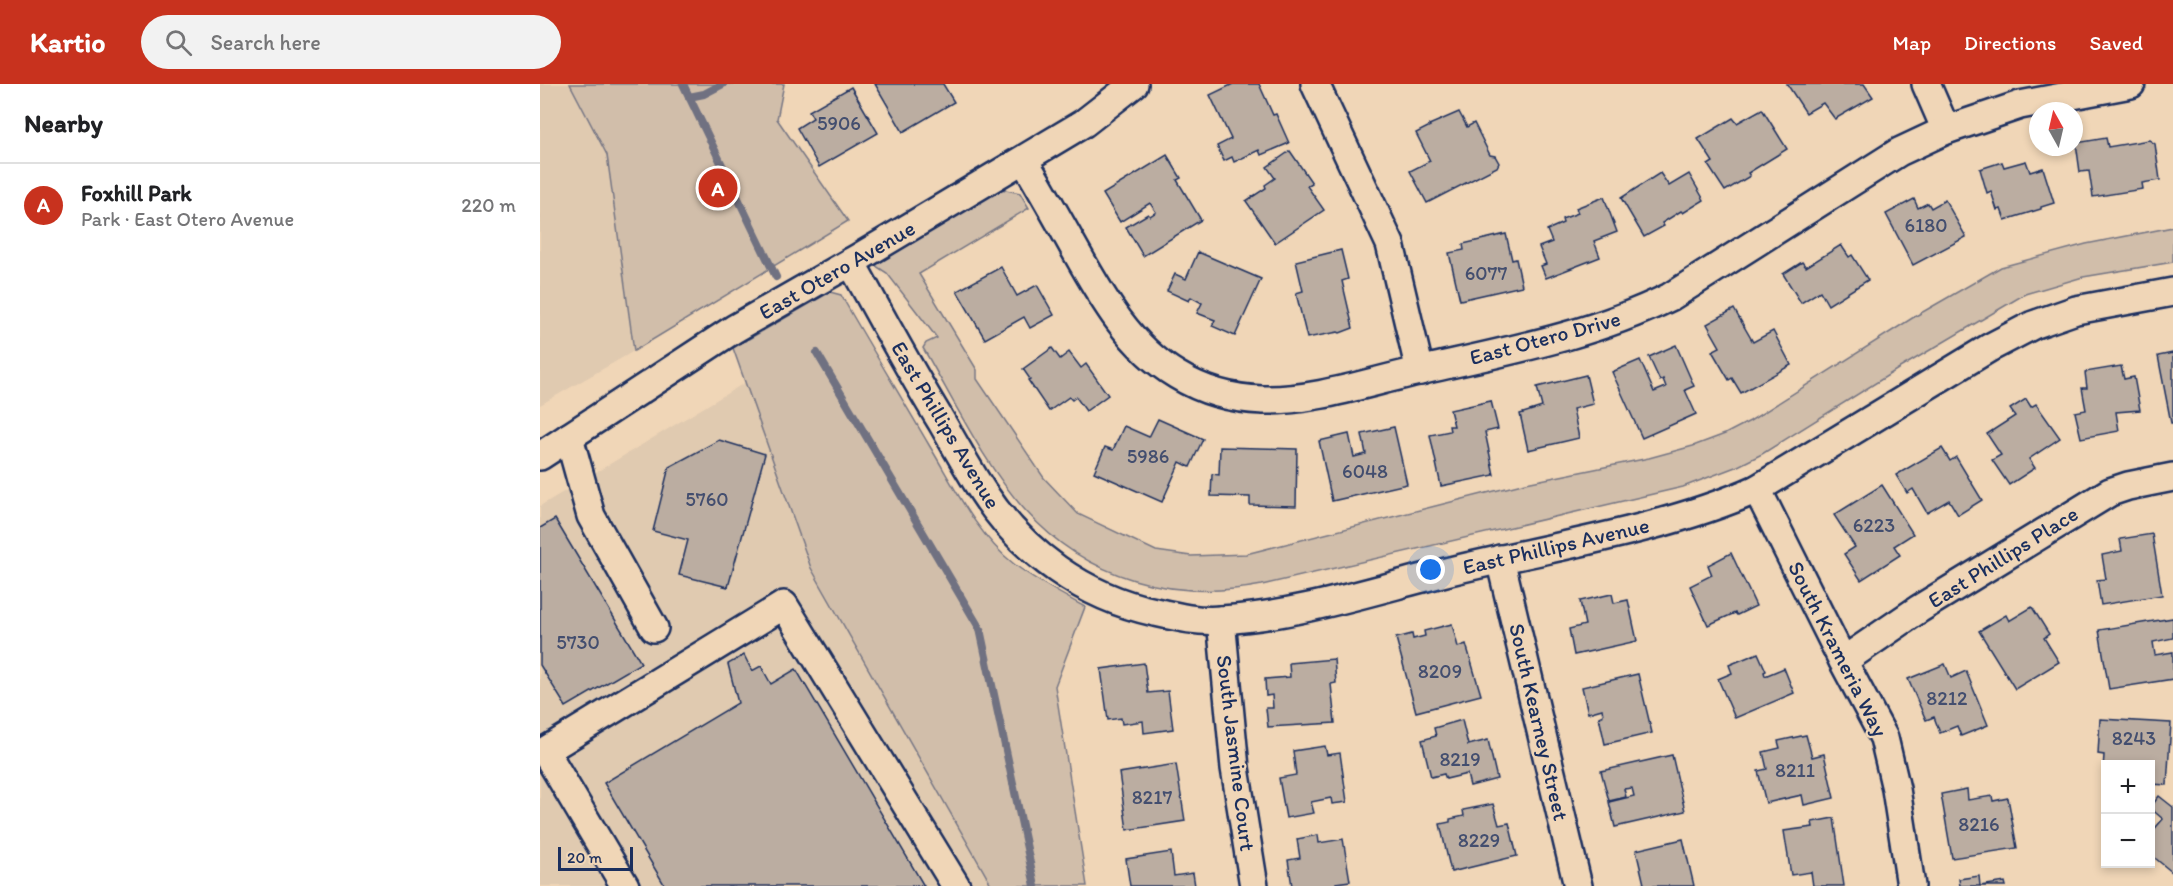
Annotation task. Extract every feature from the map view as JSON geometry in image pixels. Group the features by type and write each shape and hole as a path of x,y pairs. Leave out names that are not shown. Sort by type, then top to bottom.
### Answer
{"street":[{"name":"East Otero Avenue","path":"540,456 734,329 1024,160 1083,123 1134,84"},
{"path":"1315,84 1390,244 1420,371"},
{"path":"1926,84 1946,130"},
{"name":"East Otero Drive","path":"1024,160 1105,302 1126,330 1150,355 1176,375 1200,387 1227,396 1266,400 1334,391 1420,371 1577,332 1635,314 1670,297 1899,152 1946,130 2020,105 2131,84"},
{"name":"East Phillips Avenue","path":"851,262 920,387 984,494 1019,537 1057,571 1090,591 1132,608 1187,619 1221,620 1292,610 1720,506 1757,489 1989,348 2033,325 2076,310 2173,292"},
{"path":"569,438 591,516 654,628"},
{"name":"East Phillips Place","path":"1843,661 1919,609 2110,492 2173,477"},
{"name":"South Krameria Way","path":"1757,489 1884,738 1896,789 1911,886"},
{"name":"South Kearney Street","path":"1500,559 1578,886"},
{"path":"625,886 545,751 784,605 956,886"},
{"name":"South Jasmine Court","path":"1221,620 1235,768 1254,886"}],"shaded area":[{"path":"540,84 570,84 607,155 634,351 540,405"},
{"path":"570,84 784,84 777,119 848,221 634,351 607,155"},
{"path":"998,187 1020,193 1029,208 919,274 977,370 977,379 1044,478 1078,514 1156,551 1191,556 1246,554 1526,483 1649,458 1693,446 1725,434 1750,421 1914,317 2001,267 2086,244 2173,227 2173,262 2083,277 2025,294 1898,369 1762,454 1738,466 1683,487 1262,585 1196,590 1164,587 1133,580 1104,569 1049,534 1025,510 1010,493 983,453 923,348 926,343 937,338 887,273 876,266 882,256"},
{"path":"830,292 841,295 957,493 988,539 1022,570 1085,607 1055,686 1087,886 992,886 811,568 733,348"},
{"path":"746,382 811,568 992,886 540,886 540,506"}],"building":[{"path":"875,84 943,84 954,102 903,132"},
{"path":"1233,84 1259,84 1289,143 1261,155 1259,150 1234,162 1232,157 1224,161 1217,146 1231,139 1210,95"},
{"path":"1787,84 1864,84 1873,97 1835,119 1823,103 1806,113"},
{"path":"851,87 878,133 819,167 797,128 813,118 809,111"},
{"path":"1762,109 1787,149 1748,173 1750,176 1725,191 1708,165 1713,162 1698,139 1733,118 1737,123"},
{"path":"1459,112 1467,127 1474,123 1490,155 1495,156 1499,163 1497,167 1427,203 1410,171 1430,161 1416,133"},
{"path":"2106,138 2108,147 2149,140 2155,144 2160,180 2142,183 2143,189 2093,197 2089,171 2080,172 2078,156 2083,156 2083,142"},
{"path":"1290,151 1312,183 1307,186 1324,210 1275,243 1246,201 1266,188 1265,185 1275,178 1267,167"},
{"path":"1167,155 1181,178 1177,180 1201,220 1143,256 1126,227 1156,212 1150,203 1120,222 1103,194"},
{"path":"2026,161 2030,172 2043,168 2054,203 2005,220 2001,209 1997,210 1991,191 1987,193 1980,169 2002,162 2004,167"},
{"path":"1660,173 1669,186 1689,174 1704,200 1683,213 1681,211 1662,223 1664,226 1644,237 1621,198"},
{"path":"1604,197 1617,232 1594,241 1600,257 1546,278 1541,266 1546,264 1539,247 1552,242 1547,230 1563,223 1562,219 1578,213 1576,208"},
{"path":"1914,199 1918,208 1928,203 1931,208 1945,200 1966,237 1913,265 1886,214"},
{"path":"1506,234 1512,260 1516,259 1522,286 1460,300 1449,253 1464,250 1463,244"},
{"path":"1841,245 1849,257 1852,255 1868,280 1828,305 1820,291 1801,303 1783,274 1802,262 1806,267"},
{"path":"1341,250 1348,279 1342,281 1353,328 1340,333 1307,338 1296,293 1303,291 1296,261"},
{"path":"1198,252 1261,279 1235,336 1212,326 1215,320 1197,313 1202,303 1191,297 1189,301 1167,291 1175,274 1186,279"},
{"path":"1001,267 1017,296 1037,285 1054,315 1030,328 1024,317 985,339 957,291"},
{"path":"1734,309 1753,342 1773,331 1791,365 1741,393 1732,378 1729,380 1712,351 1720,347 1707,324"},
{"path":"1676,345 1694,386 1685,390 1696,414 1642,438 1612,372 1640,360 1654,392 1666,387 1663,379 1660,381 1649,357"},
{"path":"1052,348 1060,359 1069,352 1081,368 1086,364 1108,395 1086,411 1076,397 1072,400 1069,397 1049,411 1023,369"},
{"path":"2173,353 2173,423 2171,423 2158,356"},
{"path":"2121,366 2124,379 2134,377 2140,410 2116,412 2119,431 2081,438 2075,412 2086,410 2082,388 2087,388 2085,372"},
{"path":"1586,375 1593,404 1573,409 1579,438 1528,450 1520,414 1542,407 1537,387"},
{"path":"2026,399 2031,407 2036,404 2060,438 2029,459 2035,468 2009,485 1992,460 2001,455 1987,434 2015,416 2010,409"},
{"path":"1491,401 1498,429 1485,432 1494,475 1441,486 1430,435 1450,431 1449,426 1454,426 1450,410"},
{"path":"1158,419 1203,439 1190,467 1180,462 1162,502 1094,472 1105,447 1113,450 1124,426 1149,437"},
{"path":"1394,427 1407,484 1332,501 1319,441 1349,434 1354,457 1366,454 1362,434"},
{"path":"719,440 765,454 728,587 679,575 688,540 653,531 669,467"},
{"path":"1220,447 1297,449 1296,506 1250,505 1250,497 1211,496 1212,474 1219,475"},
{"path":"1942,448 1950,461 1956,457 1982,500 1958,515 1949,500 1927,513 1913,489 1907,493 1896,475"},
{"path":"1882,485 1913,534 1894,546 1900,555 1861,580 1844,554 1855,547 1834,515"},
{"path":"555,519 641,663 566,707 540,665 540,528"},
{"path":"2152,534 2162,595 2101,605 2097,580 2106,579 2102,555 2122,551 2120,539"},
{"path":"1731,553 1756,606 1708,625 1690,586 1712,575 1708,565"},
{"path":"1612,594 1614,603 1628,600 1637,641 1574,655 1569,629 1585,625 1580,601"},
{"path":"2032,607 2049,634 2044,638 2059,662 2015,689 1979,631 2006,615 2009,621"},
{"path":"2173,618 2173,638 2153,642 2155,655 2173,652 2173,679 2109,689 2099,630"},
{"path":"1452,624 1458,647 1466,644 1481,695 1416,712 1396,638 1412,634 1413,639 1425,636 1424,631"},
{"path":"1758,653 1766,671 1765,676 1784,668 1794,693 1735,718 1718,679 1732,673 1729,665"},
{"path":"744,655 752,671 761,666 771,684 796,669 924,886 665,886 604,783 738,703 728,664"},
{"path":"1334,659 1336,683 1331,684 1335,723 1268,727 1266,708 1273,708 1272,695 1266,696 1265,679 1290,677 1289,663"},
{"path":"1144,663 1148,693 1168,691 1173,729 1144,733 1143,721 1122,724 1121,718 1108,720 1101,669"},
{"path":"1945,664 1951,678 1966,671 1988,725 1961,736 1957,726 1940,733 1934,717 1926,720 1908,679"},
{"path":"1638,674 1652,733 1605,744 1599,717 1603,715 1602,709 1588,713 1582,687"},
{"path":"2100,719 2171,723 2167,785 2155,784 2155,760 2104,760 2104,755 2098,754"},
{"path":"1462,720 1468,745 1488,740 1497,779 1470,786 1467,774 1446,779 1444,774 1431,777 1422,740 1436,736 1434,728"},
{"path":"1806,735 1812,757 1824,754 1834,798 1804,805 1802,795 1766,803 1758,771 1767,769 1763,752 1780,748 1778,741"},
{"path":"1325,746 1327,755 1340,753 1347,802 1332,804 1331,798 1311,802 1314,813 1286,818 1279,778 1296,775 1293,751"},
{"path":"1672,755 1685,811 1615,827 1609,802 1634,796 1632,788 1624,789 1626,797 1609,801 1601,771"},
{"path":"1176,764 1185,821 1127,830 1119,773"},
{"path":"1967,789 1968,800 1992,796 1993,801 2008,798 2017,848 1952,858 1941,794"},
{"path":"2159,796 2173,807 2173,873 2155,858 2155,828 2163,819 2155,812 2155,801"},
{"path":"1493,804 1499,825 1509,823 1517,856 1451,872 1440,824 1464,816 1463,810"},
{"path":"1834,818 1844,886 1813,886 1811,872 1791,875 1784,831 1813,827 1812,822"},
{"path":"1318,835 1319,843 1343,839 1350,881 1336,883 1336,886 1292,886 1288,860 1300,858 1297,839"},
{"path":"1683,839 1694,886 1634,886 1644,884 1636,850"},
{"path":"1171,852 1174,876 1193,873 1195,886 1130,886 1126,859"},
{"path":"1979,876 1980,886 1960,886 1959,879"},
{"path":"2005,882 2006,886 1980,886"}],"waterway":[{"path":"683,84 776,277"},
{"path":"689,97 704,94 723,84"},
{"path":"817,353 980,629 1035,886"}],"place":[{"name":"Foxhill Park","path":"718,188"}]}
